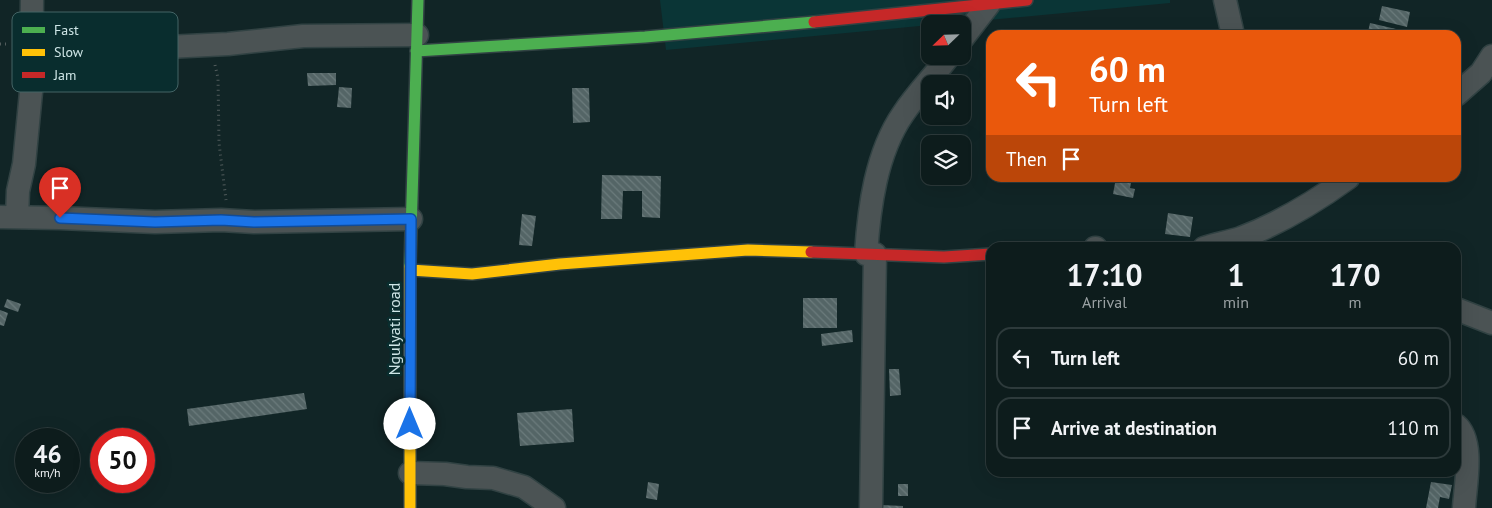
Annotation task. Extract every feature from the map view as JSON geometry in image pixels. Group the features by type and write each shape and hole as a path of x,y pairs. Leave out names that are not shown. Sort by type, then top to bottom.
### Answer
{"street":[{"name":"Ngulyati road","path":"410,508 410,270 418,0"},
{"path":"178,47 303,36 416,43 610,40 1027,0"},
{"path":"1224,0 1232,30"},
{"path":"971,27 989,4"},
{"path":"1461,91 1481,73 1492,56"},
{"path":"871,508 870,254 868,219 883,152 902,114 942,65"},
{"path":"31,92 24,164 18,191 9,217 155,222 411,219"},
{"path":"1226,242 1274,224 1322,197 1343,182"},
{"path":"410,270 472,274 560,264 748,250 944,257 986,254"},
{"path":"1461,311 1492,323"},
{"path":"1461,431 1468,456 1464,508"},
{"path":"410,474 446,474 493,478 524,487 554,508"}],"path":[{"path":"210,45 218,78 219,143 229,220"}],"shaded area":[{"path":"660,0 1170,0 1170,3 971,22 971,15 921,15 921,26 666,50"}],"building":[{"path":"1382,6 1410,12 1407,27 1379,20"},
{"path":"1370,23 1396,29 1396,30 1368,30"},
{"path":"307,73 336,73 336,85 308,86"},
{"path":"339,87 352,88 351,108 337,107"},
{"path":"572,88 589,88 590,122 573,123"},
{"path":"602,175 661,176 660,218 642,217 642,191 623,191 622,219 601,219"},
{"path":"1115,182 1131,182 1130,188 1135,189 1133,198 1113,194"},
{"path":"1168,213 1193,217 1190,237 1165,234"},
{"path":"522,214 536,216 532,246 519,245"},
{"path":"803,298 837,298 837,328 803,328"},
{"path":"7,299 21,304 18,312 4,307"},
{"path":"0,310 8,313 4,326 0,325"},
{"path":"852,330 853,342 822,346 821,334"},
{"path":"889,369 899,369 901,395 890,396"},
{"path":"304,393 307,409 189,426 187,409"},
{"path":"572,409 574,442 520,446 517,413"},
{"path":"648,482 659,484 657,500 646,498"},
{"path":"1431,482 1452,485 1449,499 1440,497 1438,508 1426,508"},
{"path":"898,484 908,484 908,496 898,496"},
{"path":"881,505 903,506 903,508 881,508"}],"traffic: fast":[{"path":"410,266 418,0"},
{"path":"416,51 645,37 814,22"}],"traffic: slow":[{"path":"410,270 472,274 560,264 748,250 811,252"},
{"path":"410,266 410,508"}],"traffic: jam":[{"path":"814,22 1027,0"},
{"path":"811,252 944,257 986,254"}],"route":[{"path":"60,218 155,222 411,219 410,424"}]}
